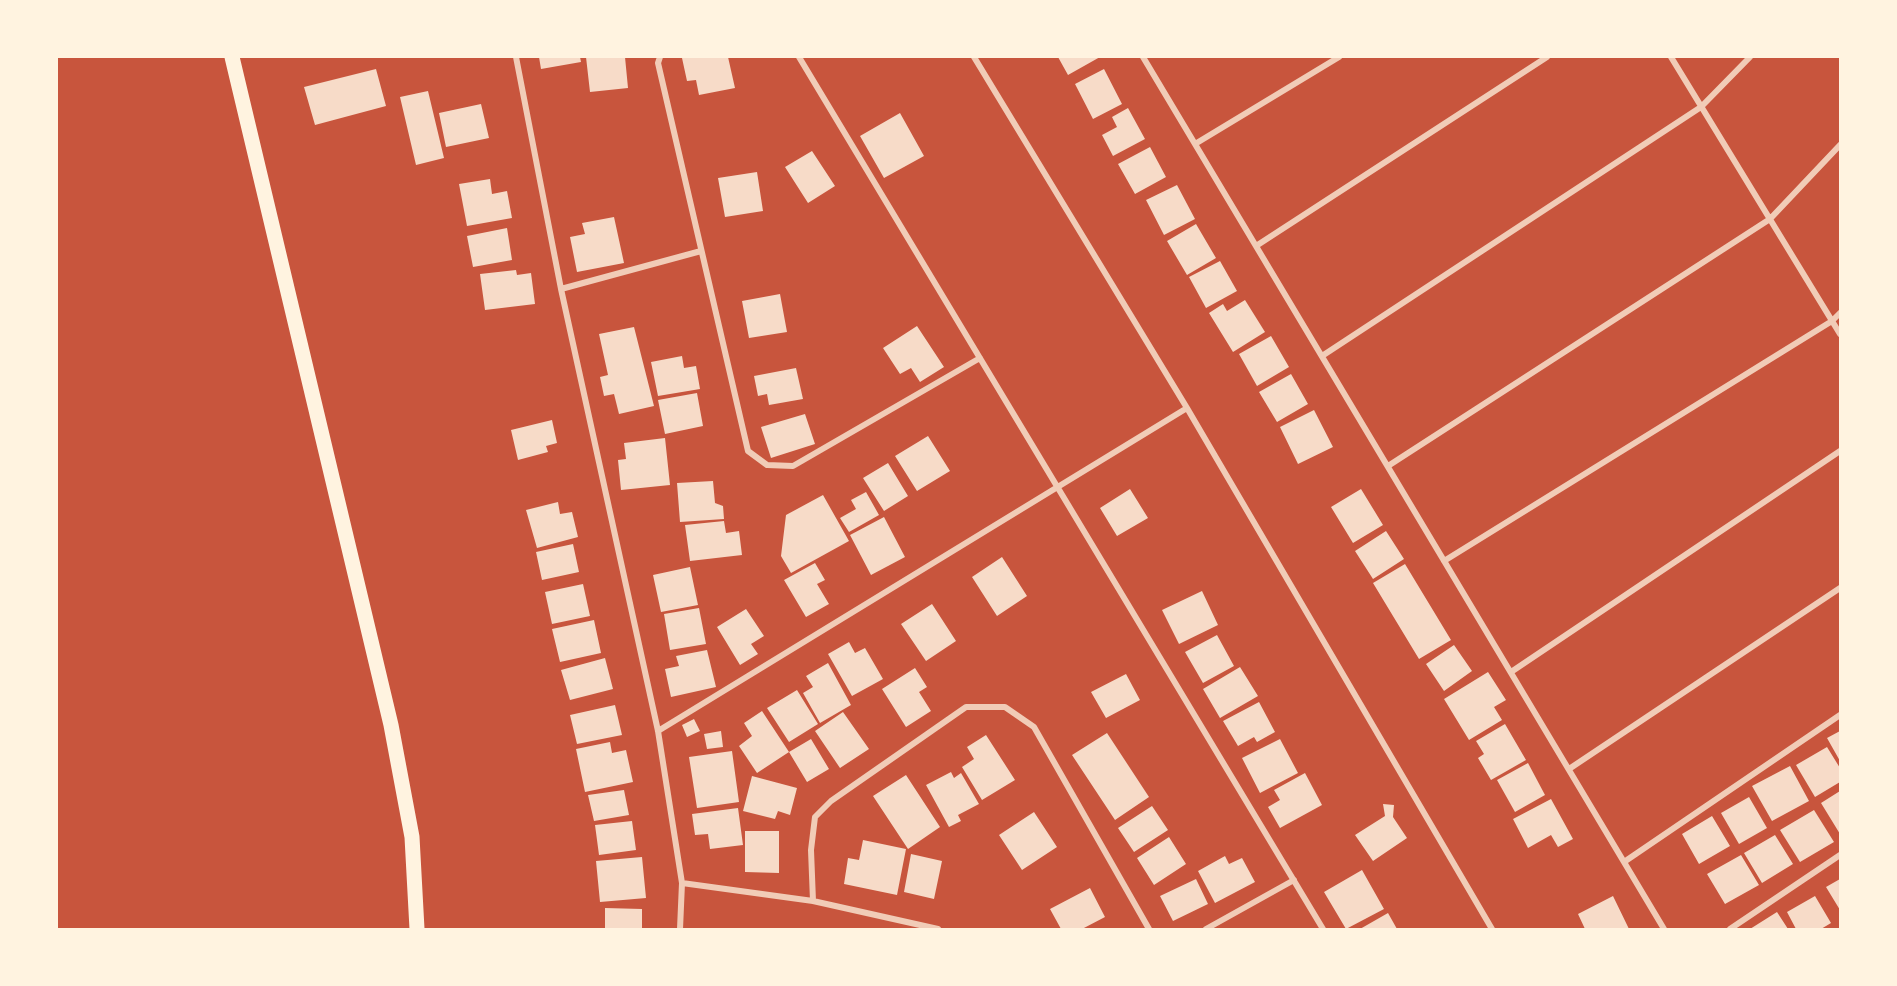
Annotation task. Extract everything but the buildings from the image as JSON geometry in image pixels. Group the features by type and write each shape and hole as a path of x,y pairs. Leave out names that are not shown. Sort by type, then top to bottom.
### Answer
{"main road":[{"path":"232,57 391,725 412,837 417,929"}],"street":[{"path":"516,57 561,289 658,730 682,884 680,929"},
{"path":"660,57 658,63 748,451 767,465 793,466 980,358"},
{"path":"799,57 1323,929"},
{"path":"974,57 1187,408 1491,926 1481,929"},
{"path":"1143,57 1664,929"},
{"path":"1195,144 1339,57"},
{"path":"1256,246 1547,57"},
{"path":"1671,57 1840,334"},
{"path":"1322,356 1701,107 1750,57"},
{"path":"1388,466 1770,219 1840,145"},
{"path":"561,289 701,251"},
{"path":"1444,561 1832,321 1840,313"},
{"path":"658,730 1187,408"},
{"path":"1511,672 1840,451"},
{"path":"1569,769 1840,588"},
{"path":"813,901 811,850 815,817 831,801 966,707 1005,707 1034,727 1149,929"},
{"path":"1624,862 1840,715"},
{"path":"1730,929 1840,855"},
{"path":"1206,929 1294,880"},
{"path":"682,884 813,901 938,929"}]}
